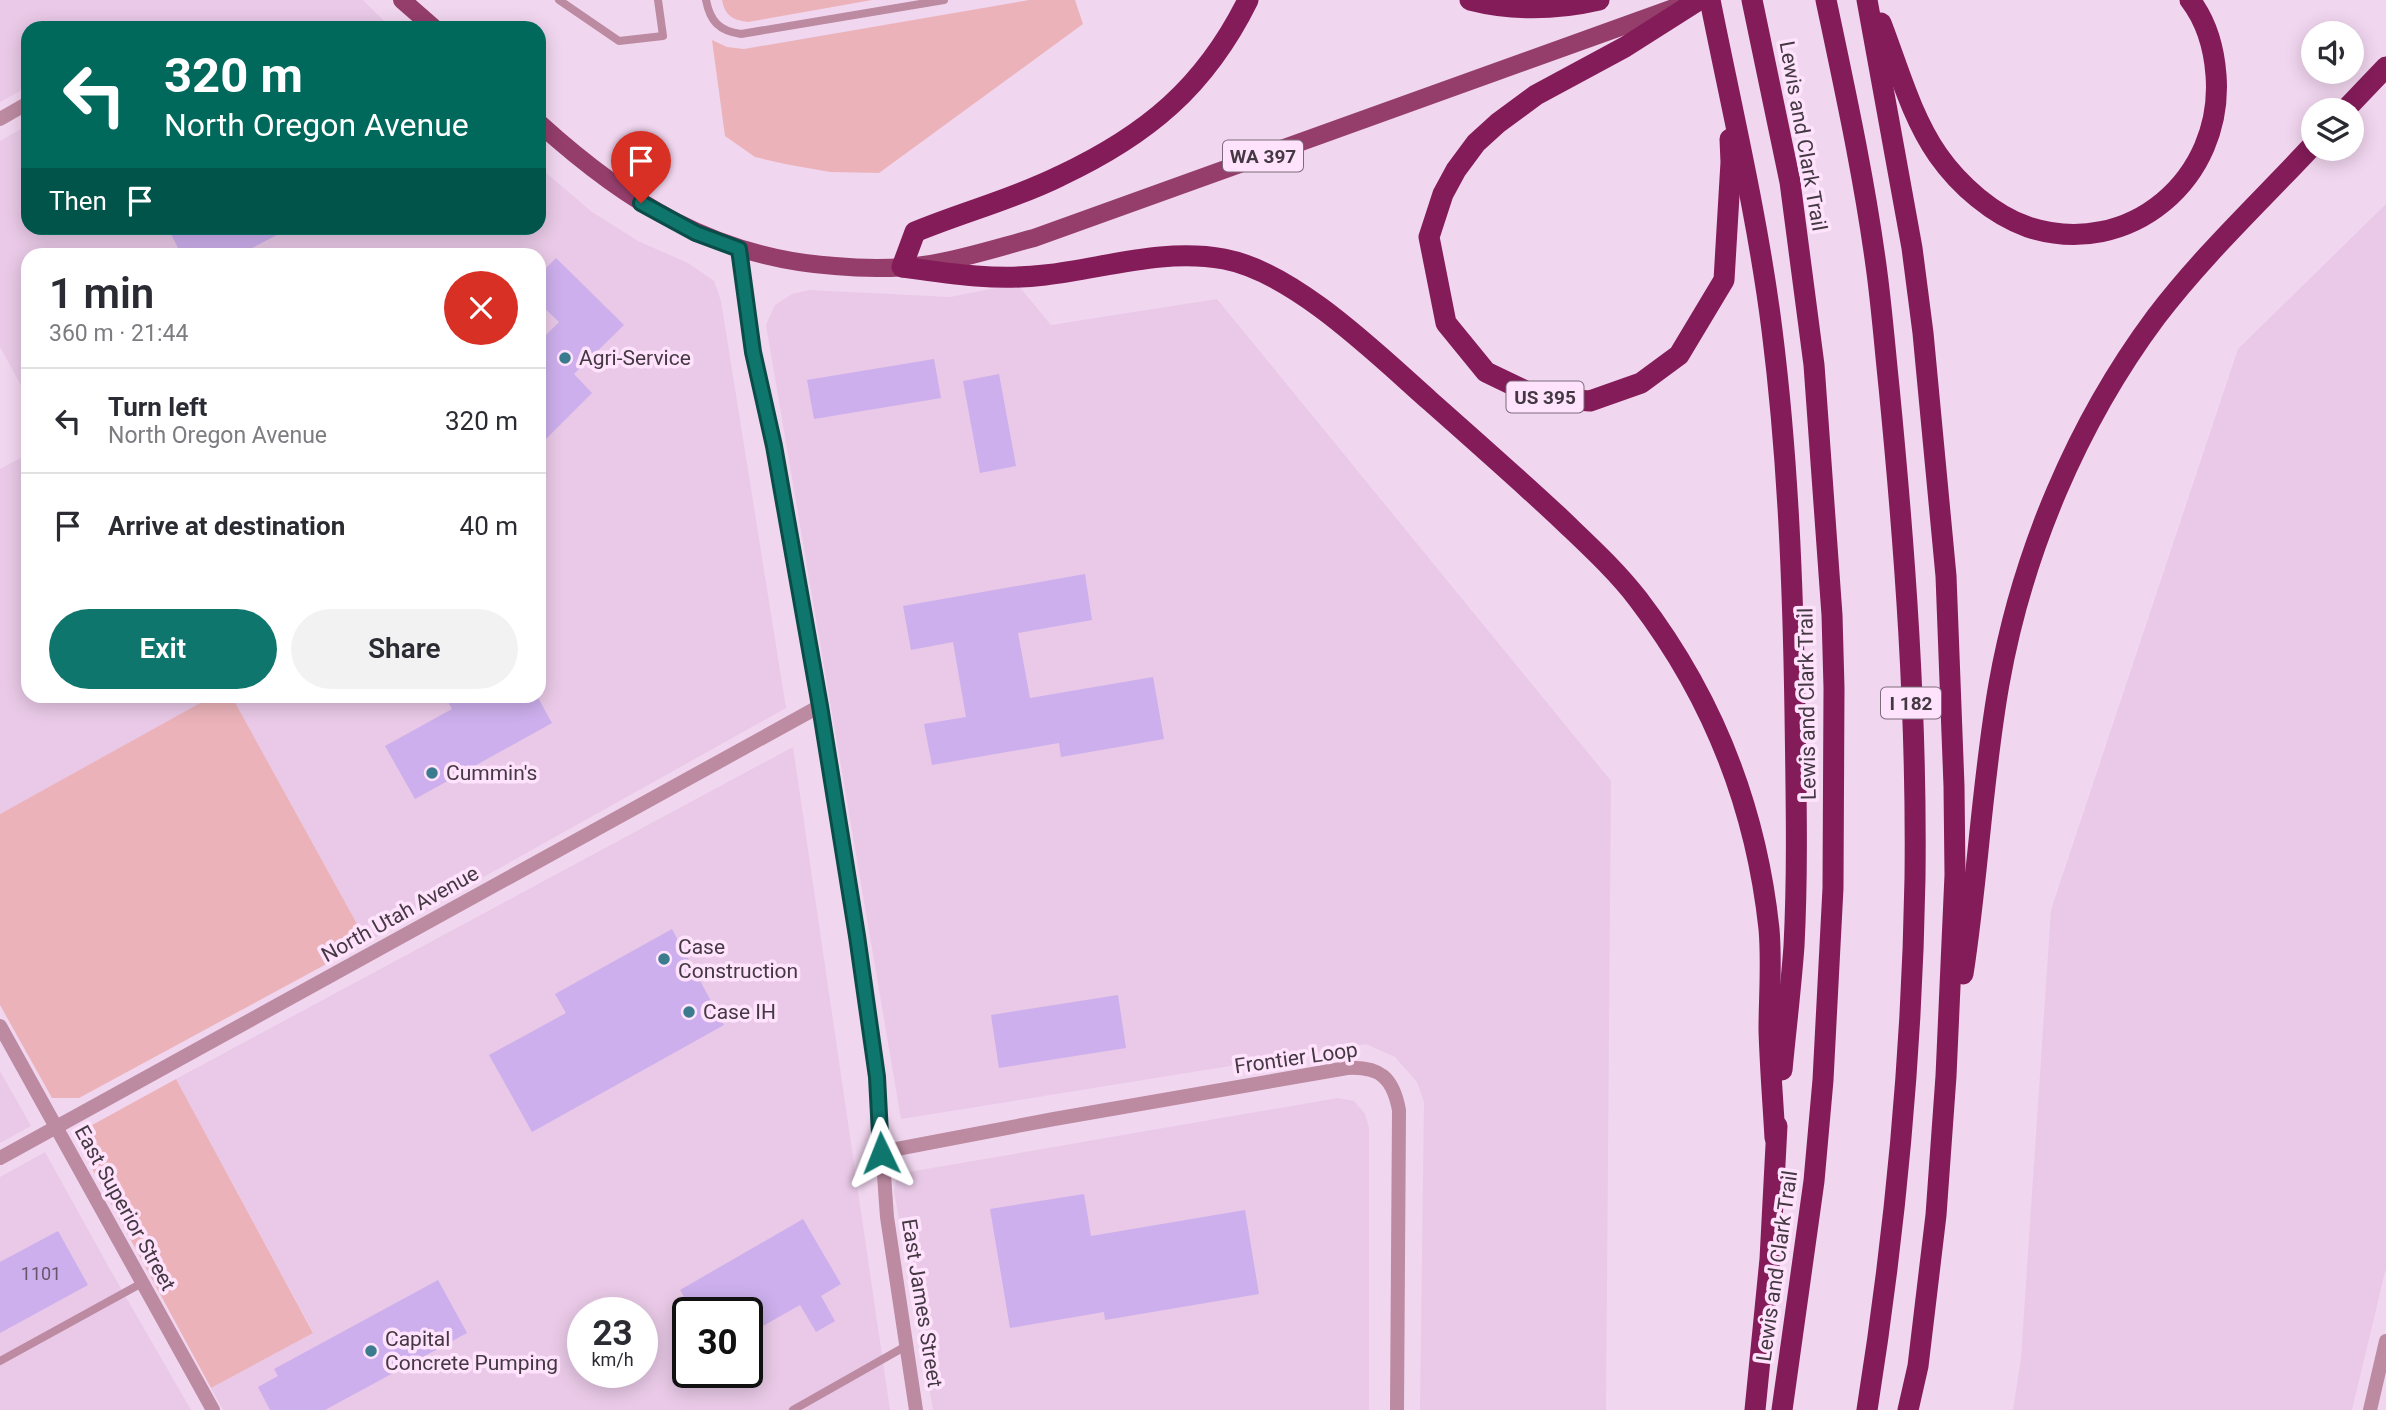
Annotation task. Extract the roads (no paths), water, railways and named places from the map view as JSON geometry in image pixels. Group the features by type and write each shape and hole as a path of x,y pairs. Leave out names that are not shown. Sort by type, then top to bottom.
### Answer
{"highway":[{"path":"1248,0 1233,31 1211,63 1155,121 1124,142 1059,177 915,232 902,267 970,277 1007,279 1048,275 1144,258 1224,259 1254,268 1286,284 1349,332 1505,467 1602,558 1636,596 1688,673 1721,737 1751,825 1769,933 1769,1031 1775,1138"},
{"path":"1469,0 1524,9 1599,0"},
{"name":"US 395","path":"1697,0 1622,38 1536,95 1498,122 1476,143 1456,170 1443,194 1429,237 1446,323 1486,372 1538,397 1590,401 1641,383 1678,355 1685,344 1724,279 1731,162 1728,88 1710,0"},
{"name":"Lewis and Clark Trail","path":"1752,0 1790,182 1814,365 1832,615 1834,688 1833,888 1823,1080 1814,1181 1782,1410"},
{"name":"I 182","path":"1825,0 1845,91 1877,272 1900,502 1912,715 1915,874 1912,987 1898,1161 1883,1300 1867,1410"},
{"path":"1870,0 1915,114 1938,155 1950,170 1976,195 2007,217 2036,229 2073,235 2110,230 2156,208 2176,192 2199,159 2213,122 2217,85 2211,44 2190,0"},
{"path":"1870,0 1912,248 1923,333 1942,518 1954,786 1955,850 1946,1076 1936,1214 1918,1366 1908,1410"},
{"path":"2356,98 2386,67"},
{"path":"1728,88 1746,167 1772,327 1781,413 1792,591 1796,876 1794,946 1775,1138 1770,1259 1755,1410"},
{"path":"1946,1076 1965,962 1999,684 2018,601 2043,528 2089,425 2121,369 2157,316 2195,271 2301,158"}],"main road":[{"path":"402,0 426,21"},
{"name":"WA 397","path":"546,129 577,158 632,197 696,233 758,255 816,265 902,267 970,256 1034,238 1622,38"}],"street":[{"path":"0,119 21,107"},
{"name":"East James Street","path":"739,249 753,352 774,446 857,936 877,1077 887,1217 916,1410"},
{"name":"North Utah Avenue","path":"0,1158 820,706"},
{"name":"East Superior Street","path":"0,1026 213,1410"},
{"name":"Frontier Loop","path":"881,1153 1054,1118 1347,1068 1371,1069 1392,1085 1399,1110 1397,1410"},
{"path":"2370,1410 2386,1341"}],"lane":[{"path":"559,0 619,41 663,36 658,0"},
{"path":"706,0 709,15 717,26 727,32 741,34 944,0"},
{"path":"0,1362 142,1283"},
{"path":"793,1410 906,1346"}],"place":[{"name":"Agri-Service","path":"565,358"},
{"name":"Cummin's","path":"432,773"},
{"name":"Case Construction","path":"664,959"},
{"name":"Case IH","path":"689,1012"},
{"name":"Capital Concrete Pumping","path":"371,1351"}]}
